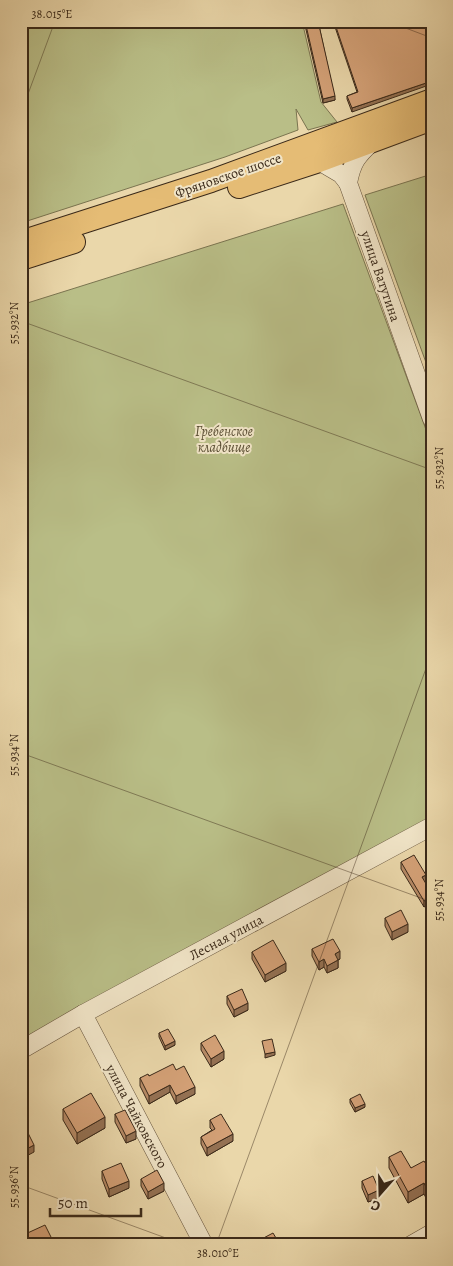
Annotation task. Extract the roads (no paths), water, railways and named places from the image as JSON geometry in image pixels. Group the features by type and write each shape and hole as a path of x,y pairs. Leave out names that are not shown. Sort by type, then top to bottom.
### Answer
{"main road":[{"name":"Фряновское шоссе","path":"21,242 212,181 432,100"},
{"name":"Фряновское шоссе","path":"21,259 318,161 432,119"}],"street":[{"path":"348,183 350,171 357,156 374,140"},
{"path":"318,161 341,174 348,183"},
{"name":"улица Ватутина","path":"348,183 432,419"},
{"name":"Лесная улица","path":"21,1050 432,826"},
{"name":"улица Чайковского","path":"84,1014 204,1245"},
{"path":"410,1245 432,1233"}],"park label":[{"name":"Гребенское кладбище","path":"224,440"}]}
